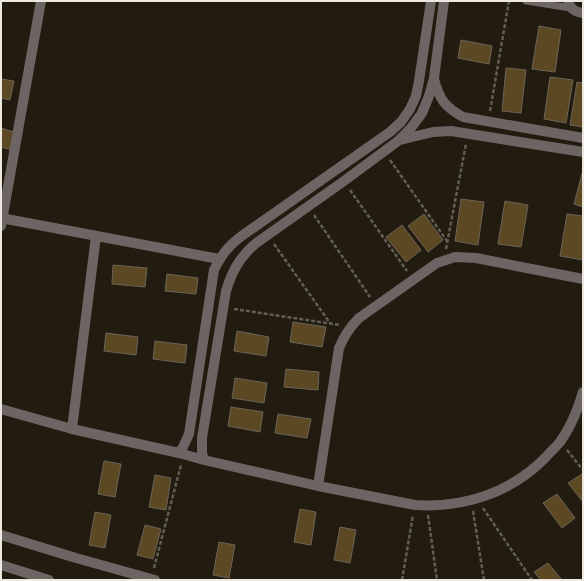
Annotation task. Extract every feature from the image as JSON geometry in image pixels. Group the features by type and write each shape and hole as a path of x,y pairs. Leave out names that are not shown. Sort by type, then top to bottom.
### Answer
{"street":[{"path":"41,1 1,221 96,236 220,259"},
{"path":"182,454 189,434 214,270 220,259 230,245 243,235 390,132 401,122 410,109 416,96 430,1"},
{"path":"204,460 202,453 202,438 224,307 230,277 236,264 245,253 268,235 398,141 411,128 422,113 434,78 444,1"},
{"path":"569,4 575,11 583,13"},
{"path":"434,78 437,91 443,102 452,111 463,117 583,138"},
{"path":"398,141 433,132 451,131 583,152"},
{"path":"72,429 96,236"},
{"path":"318,486 336,359 344,336 359,318 437,263 466,256 583,279"},
{"path":"1,409 72,429 318,486 427,506 450,505 474,500 500,491 520,479 539,464 560,442 578,407 583,392"},
{"path":"1,535 153,580"},
{"path":"1,565 49,580"}],"lane":[{"path":"526,1 569,4"}],"path":[{"path":"488,121 509,1"},
{"path":"445,260 468,134"},
{"path":"384,151 448,242"},
{"path":"344,181 413,280"},
{"path":"308,207 376,305"},
{"path":"268,235 330,323"},
{"path":"224,307 351,326"},
{"path":"560,442 583,470"},
{"path":"153,580 182,454"},
{"path":"474,500 484,580"},
{"path":"474,500 532,580"},
{"path":"402,580 415,505"},
{"path":"427,506 437,580"}],"building":[{"path":"539,26 561,30 555,72 532,69"},
{"path":"461,40 492,46 489,64 458,58"},
{"path":"506,68 526,70 521,113 502,111"},
{"path":"550,77 573,80 566,123 544,119"},
{"path":"1,79 14,81 10,100 1,98"},
{"path":"577,82 583,83 583,127 570,125"},
{"path":"1,128 17,133 12,150 1,147"},
{"path":"583,170 583,207 574,204"},
{"path":"461,199 484,202 478,245 455,241"},
{"path":"505,201 528,205 521,247 498,244"},
{"path":"424,214 443,240 428,252 408,226"},
{"path":"567,214 583,216 583,260 560,256"},
{"path":"402,225 421,250 406,262 386,237"},
{"path":"113,265 147,268 145,287 112,284"},
{"path":"167,274 198,278 196,294 165,291"},
{"path":"293,322 326,327 322,347 290,342"},
{"path":"237,331 269,337 266,356 234,351"},
{"path":"106,333 138,337 136,355 104,351"},
{"path":"155,341 187,345 185,363 153,359"},
{"path":"286,369 319,372 318,390 284,387"},
{"path":"235,378 267,383 264,403 232,398"},
{"path":"231,407 263,412 260,432 228,426"},
{"path":"278,414 311,419 307,438 275,433"},
{"path":"104,461 121,464 115,497 98,494"},
{"path":"582,474 583,475 583,502 568,483"},
{"path":"155,475 171,478 166,510 149,507"},
{"path":"557,494 575,518 562,528 543,503"},
{"path":"300,509 316,512 311,545 294,542"},
{"path":"95,512 111,515 105,548 89,545"},
{"path":"145,525 161,529 153,559 137,555"},
{"path":"340,527 356,530 350,563 334,560"},
{"path":"219,542 235,545 229,578 213,575"},
{"path":"548,563 562,580 541,580 534,572"}]}
